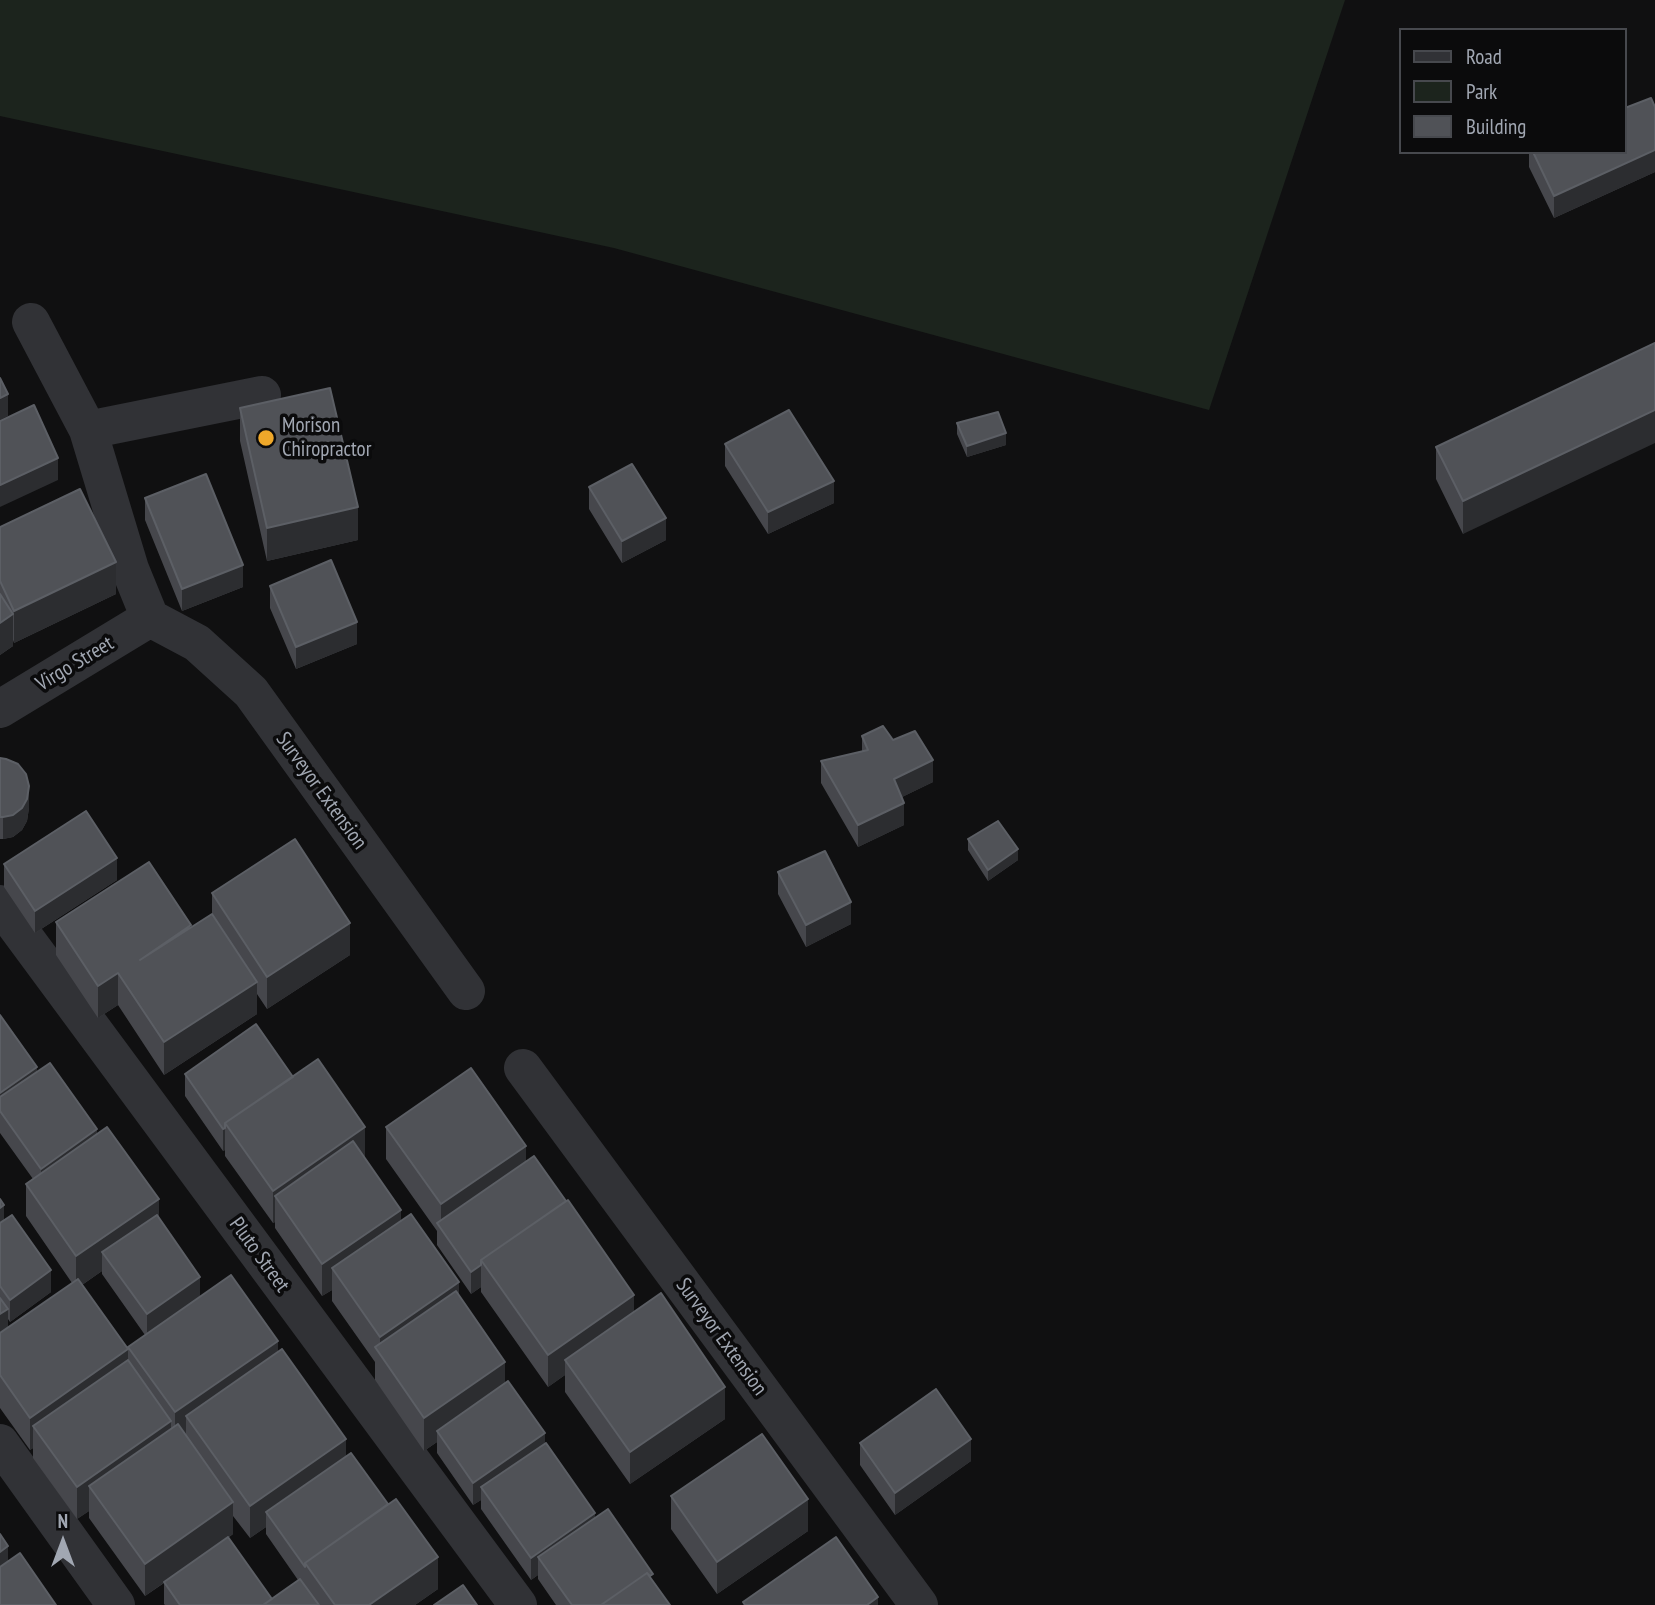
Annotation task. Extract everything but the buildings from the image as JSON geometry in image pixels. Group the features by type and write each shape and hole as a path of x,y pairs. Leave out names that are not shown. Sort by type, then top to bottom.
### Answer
{"street":[{"path":"31,322 88,430 130,569 150,618"},
{"path":"88,430 262,395"},
{"name":"Virgo Street","path":"0,709 150,618"},
{"name":"Surveyor Extension","path":"150,618 197,643 251,692 466,991"},
{"name":"Pluto Street","path":"0,904 518,1605"},
{"name":"Surveyor Extension","path":"523,1068 919,1605"},
{"path":"0,1443 116,1605"}],"green space":[{"path":"0,0 1345,0 1209,410 614,248 0,116"}],"place":[{"name":"Morison Chiropractor","path":"266,438"}]}
